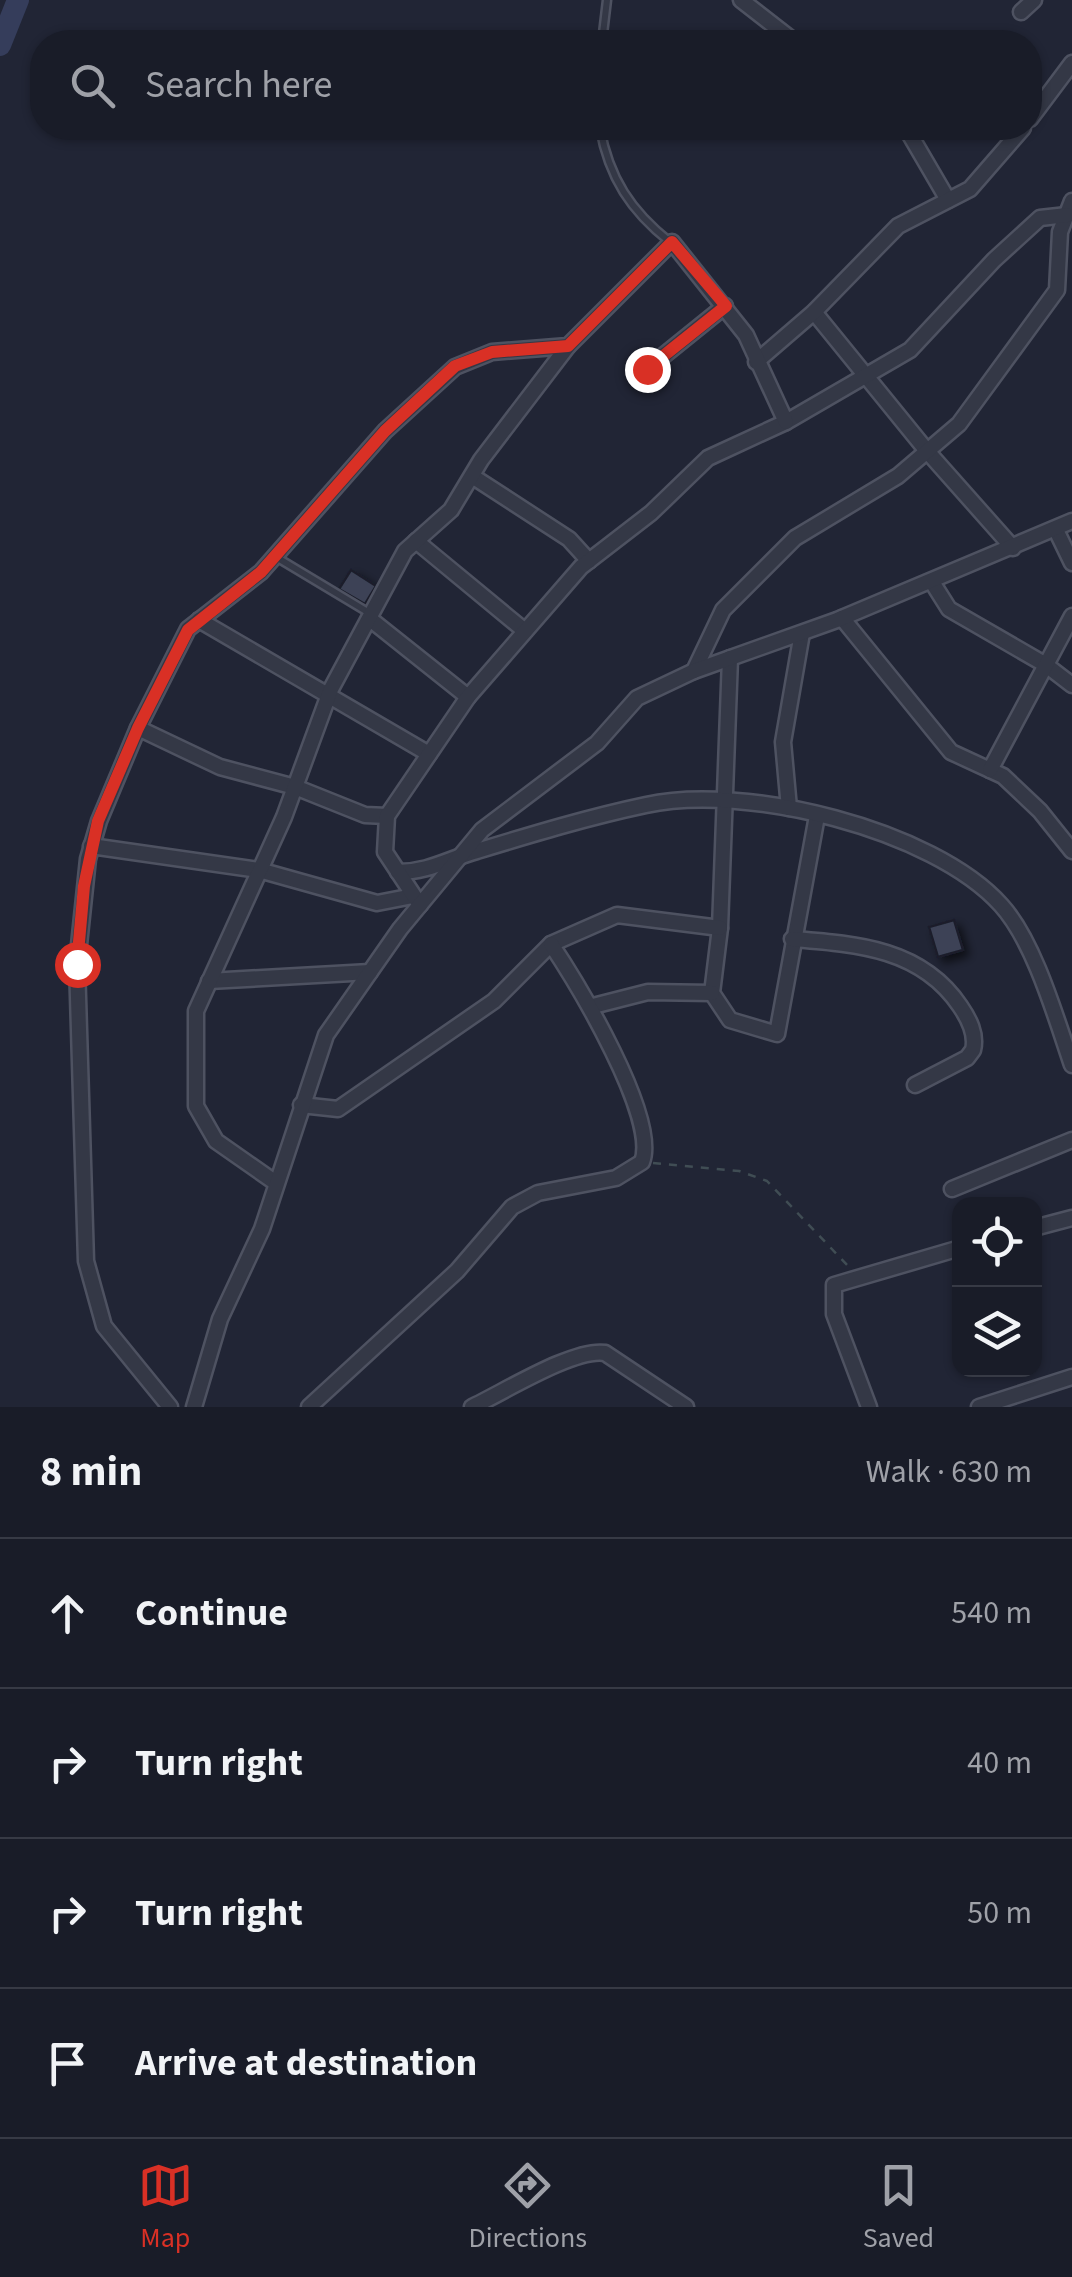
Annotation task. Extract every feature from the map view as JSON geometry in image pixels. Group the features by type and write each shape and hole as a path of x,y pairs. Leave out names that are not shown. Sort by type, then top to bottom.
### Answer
{"street":[{"path":"741,0 780,30"},
{"path":"1021,12 1034,0"},
{"path":"1042,102 1072,63"},
{"path":"913,140 948,200"},
{"path":"756,362 814,312 898,226 970,189 1013,140"},
{"path":"416,900 384,852 386,816 468,697 589,561 651,513 708,458 786,422 910,350 994,260 1040,218 1069,208 1057,290 959,424 898,476 795,538 723,610 694,671"},
{"path":"276,1183 216,1141 196,1106 196,1011 295,787 328,696 405,550 451,510 568,346 672,242 746,335 786,422"},
{"path":"647,369 726,306"},
{"path":"814,312 868,374 927,452 1013,548"},
{"path":"170,1407 114,1343 89,1286 77,964 80,912 91,846 138,728 177,645 199,620 276,557 385,431 455,366 492,352 568,346"},
{"path":"472,476 569,540 589,561"},
{"path":"194,1407 220,1318 262,1229 326,1035 416,900 482,830 597,743 637,698 694,671 932,582 1072,521"},
{"path":"1056,530 1072,563"},
{"path":"416,541 526,631"},
{"path":"932,582 949,609 1046,664 1072,685"},
{"path":"990,770 1072,616"},
{"path":"371,617 468,697"},
{"path":"842,618 950,752 990,770 1040,810 1072,851"},
{"path":"199,620 430,754"},
{"path":"789,808 783,742 802,633"},
{"path":"730,658 720,928 712,993 730,1020 777,1034 792,938 818,816"},
{"path":"138,728 220,767 295,787 366,815 386,816"},
{"path":"398,872 426,872 461,855 650,804 726,801 789,808 818,816 937,856 1002,906 1040,974 1072,1065"},
{"path":"91,846 258,870 377,903 416,900"},
{"path":"301,1105 338,1109 494,1000 550,944 617,915 720,928"},
{"path":"792,938 890,952 928,972 952,995 970,1022 974,1050 967,1058 915,1085"},
{"path":"309,1407 457,1271 512,1207 538,1193 616,1178 642,1162 644,1138 593,1006 550,944"},
{"path":"208,981 370,972"},
{"path":"593,1006 648,992 712,993"},
{"path":"952,1190 1025,1156 1072,1140"},
{"path":"1042,1226 1072,1218"},
{"path":"868,1407 834,1314 834,1286 952,1250"},
{"path":"472,1407 574,1354 594,1351 605,1353 686,1407"},
{"path":"980,1407 1072,1377"}],"lane":[{"path":"603,30 607,0"},
{"path":"603,140 624,196 642,219 672,242"},
{"path":"276,557 371,617"}],"path":[{"path":"642,1162 738,1171 768,1181 790,1200 830,1250 862,1277"}],"building":[{"path":"351,570 376,586 365,604 339,589"},
{"path":"954,920 963,950 938,957 929,927"}],"waterway":[{"path":"0,45 18,0"}],"route":[{"path":"77,964 80,912 98,821 177,645 188,630 261,572 385,431 455,366 492,352 568,346 672,242 726,306 647,369"}]}
